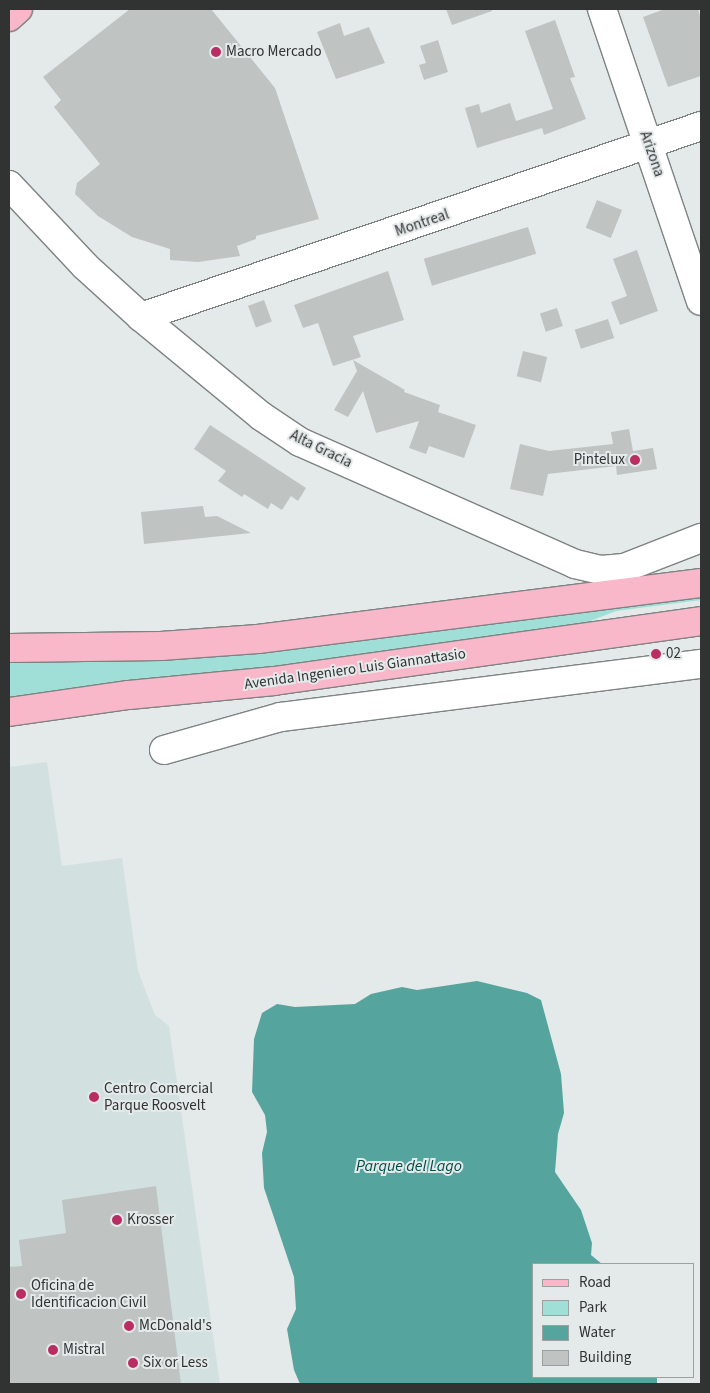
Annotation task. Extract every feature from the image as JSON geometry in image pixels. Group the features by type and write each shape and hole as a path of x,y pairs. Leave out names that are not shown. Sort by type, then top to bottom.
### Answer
{"main road":[{"path":"9,17 18,9"},
{"path":"9,648 161,646 258,639 701,583"},
{"name":"Avenida Ingeniero Luis Giannattasio","path":"9,712 129,695 274,681 701,621"}],"street":[{"name":"Arizona","path":"602,9 701,301"},
{"name":"Montreal","path":"141,317 376,240 701,126"},
{"name":"Alta Gracia","path":"9,185 85,266 141,317 261,416 300,442 575,564 601,570 624,568 701,538"},
{"path":"164,750 281,717 701,664"}],"shaded area":[{"name":"Centro Comercial Parque Roosvelt","path":"47,762 62,866 122,858 138,971 155,1015 169,1026 220,1384 9,1384 9,767"}],"green space":[{"path":"701,594 701,600 616,611 575,627 9,702 9,658"}],"water":[{"name":"Parque del Lago","path":"477,981 527,993 541,1000 561,1074 564,1113 558,1134 555,1172 581,1210 592,1243 591,1255 601,1263 532,1263 532,1378 657,1378 657,1384 300,1384 294,1370 287,1329 296,1309 294,1277 264,1188 262,1153 267,1132 265,1115 252,1092 254,1039 262,1013 277,1004 295,1007 355,1004 371,994 402,987 417,990"}],"building":[{"path":"130,9 211,9 275,88 319,219 256,236 256,239 237,246 240,256 198,262 170,260 170,249 132,237 98,216 75,194 77,183 100,164 54,107 61,100 43,77"},
{"path":"446,9 492,9 492,11 452,25"},
{"path":"665,9 698,9 701,19 701,76 668,87 643,17"},
{"path":"555,20 575,77 570,78 586,119 544,135 542,128 477,148 465,108 479,104 481,113 510,103 516,121 553,109 525,31"},
{"path":"340,23 344,36 369,27 385,63 336,79 317,32"},
{"path":"438,40 448,72 424,80 419,65 426,63 420,46"},
{"path":"597,200 622,210 611,238 586,228"},
{"path":"528,227 536,254 432,286 424,259"},
{"path":"637,250 658,311 620,325 611,302 627,296 613,259"},
{"path":"388,271 404,320 353,336 361,357 333,366 318,323 303,328 294,305"},
{"path":"264,300 272,322 256,327 248,306"},
{"path":"557,308 563,326 546,332 540,314"},
{"path":"608,319 614,338 581,349 575,330"},
{"path":"523,351 547,357 541,382 517,376"},
{"path":"353,360 405,390 404,392 440,405 438,412 476,425 464,458 429,446 426,454 409,448 419,421 376,433 363,391 348,417 334,410 357,371"},
{"path":"210,425 306,488 298,501 291,496 282,510 271,503 268,509 244,494 242,497 218,481 226,471 194,449"},
{"path":"629,429 633,451 653,448 657,469 617,475 616,466 548,474 543,496 510,489 520,444 549,451 613,444 611,432"},
{"path":"203,506 205,517 217,516 251,533 144,544 141,512"},
{"path":"156,1186 181,1384 9,1384 9,1267 22,1266 19,1240 66,1233 62,1200"}],"place":[{"name":"Macro Mercado","path":"216,52"},
{"name":"Pintelux","path":"635,460"},
{"name":"02","path":"656,654"},
{"name":"Centro Comercial Parque Roosvelt","path":"94,1097"},
{"name":"Krosser","path":"117,1220"},
{"name":"Oficina de Identificacion Civil","path":"21,1294"},
{"name":"McDonald's","path":"129,1326"},
{"name":"Mistral","path":"53,1350"},
{"name":"Six or Less","path":"133,1363"}]}
